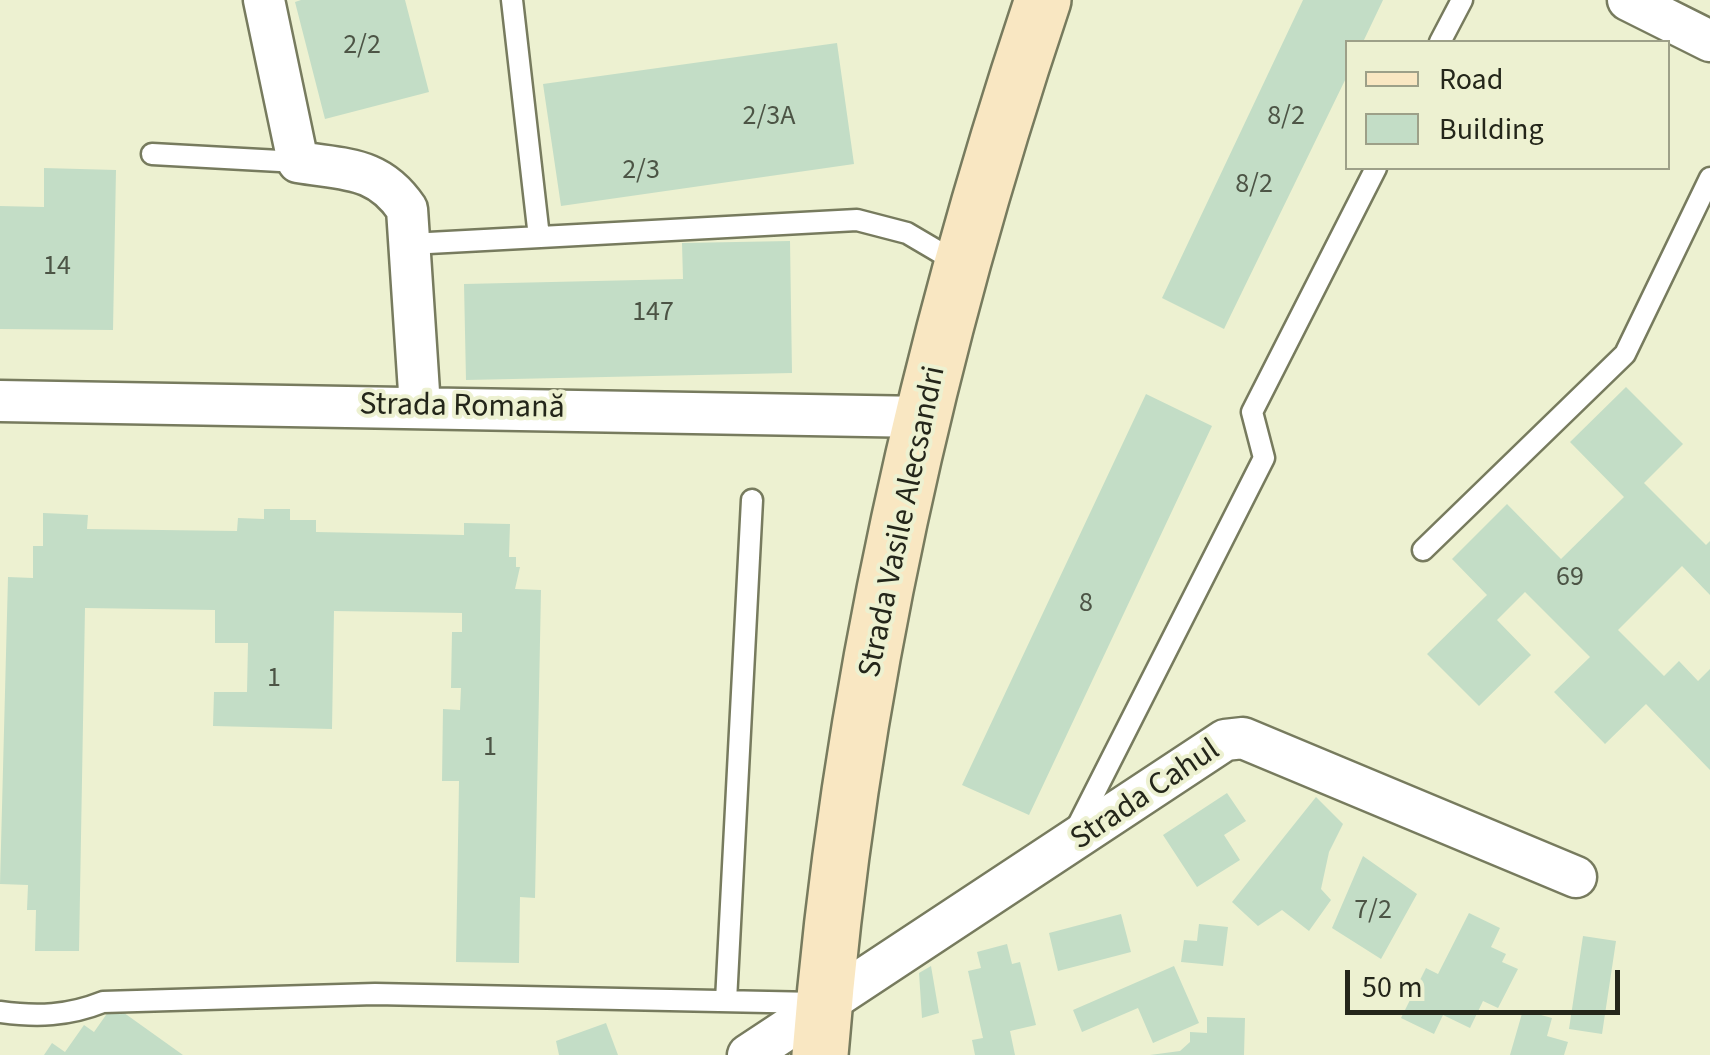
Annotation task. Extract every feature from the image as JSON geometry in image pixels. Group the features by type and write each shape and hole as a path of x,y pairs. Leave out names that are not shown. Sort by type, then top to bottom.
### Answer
{"main road":[{"name":"Strada Vasile Alecsandri","path":"822,1029 870,670 924,417 1043,0"}],"street":[{"path":"264,0 298,162 370,174 392,186 406,209 420,407"},
{"path":"1628,0 1710,42"},
{"name":"Strada Romană","path":"0,401 924,417"},
{"name":"Strada Cahul","path":"748,1055 822,1029 1066,849 1225,740 1243,738 1576,878"}],"lane":[{"path":"512,0 538,237"},
{"path":"1441,40 1462,0"},
{"path":"152,154 298,162"},
{"path":"1066,849 1264,458 1252,412 1375,170"},
{"path":"1423,550 1624,354 1710,178"},
{"path":"410,244 857,220 908,233 964,267"},
{"path":"726,1002 752,500"},
{"path":"0,1012 40,1016 77,1012 104,1002 375,994 726,1002 822,1029"}],"building":[{"path":"405,0 429,92 325,119 295,2"},
{"path":"1303,0 1383,0 1364,40 1345,40 1345,80 1224,329 1162,298"},
{"path":"837,43 854,164 561,206 543,84"},
{"path":"44,168 116,170 113,330 0,329 0,206 44,207"},
{"path":"790,241 792,373 466,380 464,284 683,279 682,243"},
{"path":"1626,387 1683,444 1644,483 1706,545 1710,541 1710,595 1682,566 1618,630 1664,676 1679,661 1698,681 1710,669 1710,770 1646,704 1605,744 1554,692 1590,657 1525,592 1497,620 1531,655 1479,706 1427,654 1487,595 1452,559 1507,504 1561,559 1624,497 1570,442"},
{"path":"1146,394 1212,426 1029,815 962,785"},
{"path":"264,509 290,509 290,520 316,520 316,532 464,535 464,523 510,524 509,557 516,557 516,567 520,567 515,589 541,590 535,898 520,897 519,963 456,962 459,781 442,781 443,709 460,710 461,688 451,688 452,632 462,632 462,613 334,611 332,729 213,726 214,692 247,692 248,643 215,643 215,610 85,608 79,951 35,951 36,910 27,910 28,885 0,884 8,577 33,578 33,546 43,546 43,513 88,515 87,529 237,531 238,518 264,519"},
{"path":"1227,793 1246,821 1224,835 1240,860 1197,887 1163,835"},
{"path":"1316,797 1343,824 1329,852 1321,889 1331,900 1309,931 1282,910 1258,926 1232,902"},
{"path":"1363,856 1417,894 1381,959 1332,928"},
{"path":"1469,913 1500,928 1491,947 1506,954 1502,962 1518,969 1498,1008 1483,1001 1470,1028 1443,1015 1434,1034 1401,1018 1426,968 1438,974"},
{"path":"1121,914 1131,952 1058,971 1049,933"},
{"path":"1199,924 1228,927 1223,966 1181,962 1184,940 1197,941"},
{"path":"1583,936 1616,941 1602,1034 1569,1029"},
{"path":"1007,944 1012,964 1020,962 1036,1025 1010,1031 1015,1055 975,1055 972,1040 983,1038 968,971 981,968 977,952"},
{"path":"931,966 939,1013 922,1018 919,973"},
{"path":"1174,966 1199,1023 1153,1043 1138,1008 1082,1032 1073,1010"},
{"path":"113,1005 183,1055 44,1055 52,1043 65,1052 84,1025 94,1032"},
{"path":"1523,1010 1552,1018 1547,1036 1568,1042 1564,1055 1510,1055"},
{"path":"1207,1017 1245,1018 1244,1055 1150,1055 1180,1051 1190,1042 1190,1032 1207,1033"},
{"path":"606,1023 618,1055 559,1055 556,1041"}]}
